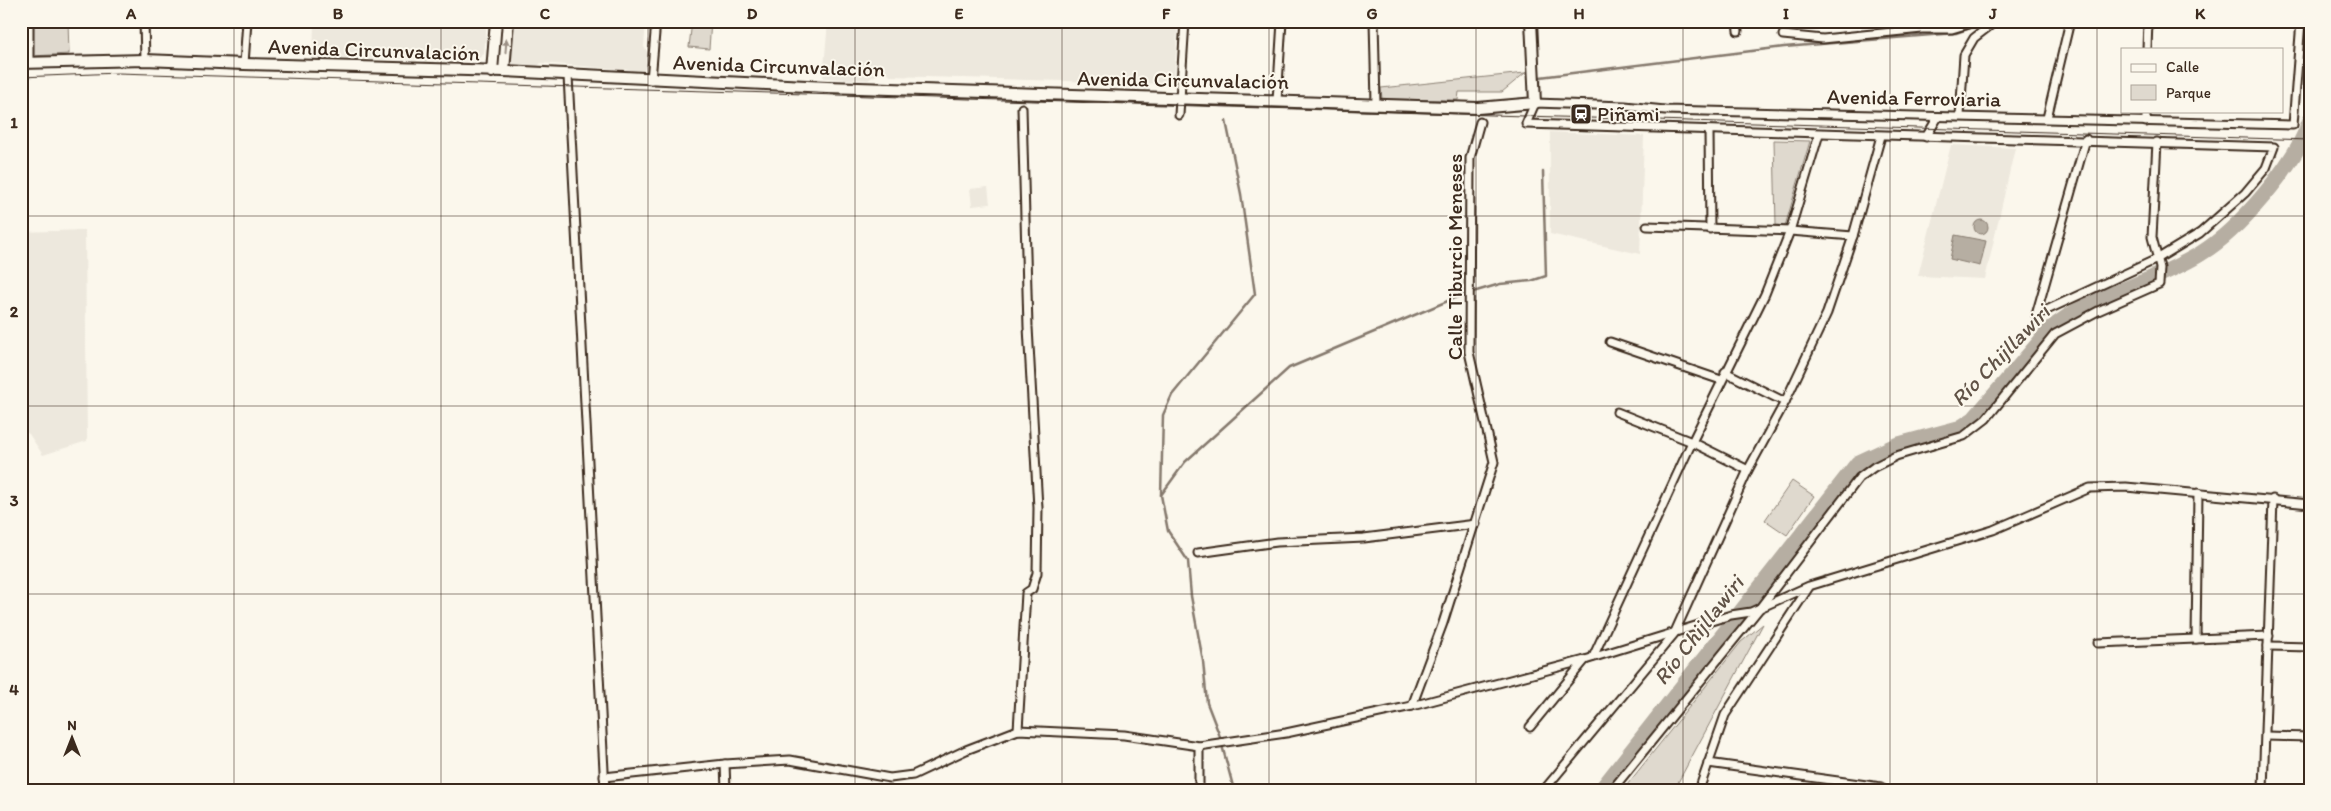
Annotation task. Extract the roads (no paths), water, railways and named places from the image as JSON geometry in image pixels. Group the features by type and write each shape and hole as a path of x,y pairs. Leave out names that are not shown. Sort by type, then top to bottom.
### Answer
{"street":[{"path":"25,63 29,21"},
{"path":"144,21 145,60"},
{"path":"244,64 247,21"},
{"path":"492,72 496,21"},
{"path":"504,72 508,21"},
{"path":"651,80 656,21"},
{"path":"1179,115 1185,21"},
{"path":"1276,101 1282,21"},
{"path":"1374,21 1376,103"},
{"path":"1531,21 1535,103"},
{"path":"1738,21 1738,31"},
{"path":"1783,35 1823,39 1922,28 1952,29 1979,21"},
{"path":"1960,116 1964,55 1974,38 1996,21"},
{"path":"2047,118 2070,21"},
{"path":"2147,48 2148,21"},
{"name":"Avenida Ferroviaria","path":"2156,259 2200,233 2245,194 2266,168 2274,147 1526,124 1535,103 1625,106 1665,110 2293,125 2301,21"},
{"name":"Avenida Circunvalación","path":"25,63 145,60 504,72 651,80 1179,99 1376,103 1478,108 1535,103"},
{"path":"568,76 605,790"},
{"path":"1018,730 1026,593 1032,589 1037,572 1038,508 1028,327 1022,108"},
{"path":"2146,112 2146,122"},
{"path":"1926,137 1938,117"},
{"name":"Calle Tiburcio Meneses","path":"1412,706 1443,623 1476,524 1494,462 1469,352 1470,158 1480,122"},
{"path":"1709,131 1710,229"},
{"path":"1593,657 1721,380 1765,294 1790,231 1819,134"},
{"path":"1544,790 1674,634 1748,470 1785,402 1827,313 1853,236 1881,136"},
{"path":"2086,140 2036,315 2156,259"},
{"path":"1612,790 1759,609 1859,478 1874,467 1896,456 1964,436 1986,419 2055,334 2098,311 2159,284 2160,268 2156,259 2152,237 2156,142"},
{"path":"1647,226 1790,231 1853,236"},
{"path":"1610,342 1721,380"},
{"path":"1725,372 1785,402"},
{"path":"1617,412 1692,442 1748,470"},
{"path":"604,777 725,764 790,760 890,778 913,775 966,750 1018,730 1124,735 1198,746 1286,733 1412,706 1585,660 1731,615 1751,612 1809,586 1993,530 2090,488 2126,486 2310,504"},
{"path":"2196,639 2198,493"},
{"path":"2263,790 2273,500"},
{"path":"1198,553 1277,542 1364,538 1476,524"},
{"path":"1699,790 1725,715 1809,586"},
{"path":"2098,643 2269,636"},
{"path":"2268,646 2310,647"},
{"path":"1530,727 1585,660"},
{"path":"2266,736 2310,737"},
{"path":"1198,746 1199,790"},
{"path":"1708,763 1881,787"},
{"path":"725,764 726,790"}],"waterway":[{"path":"1540,93 1540,77 1784,47 1956,33 1979,25 1984,21"},
{"path":"1161,495 1163,415 1172,395 1255,294 1241,194 1226,121"},
{"name":"Río Chijllawiri","path":"1601,790 1858,463 1897,445 1960,428 1974,419 2050,330 2061,321 2084,307 2181,265 2215,243 2248,213 2279,176 2303,138 2310,121"},
{"path":"1473,292 1500,284 1531,281 1546,276 1543,172"},
{"path":"1234,790 1219,734 1207,703 1203,661 1191,596 1188,561 1168,531 1161,495 1185,462 1289,368 1462,295"}],"tram line":[{"path":"21,77 118,73 2310,140"}],"place":[{"name":"Piñami","path":"1581,114"}]}
